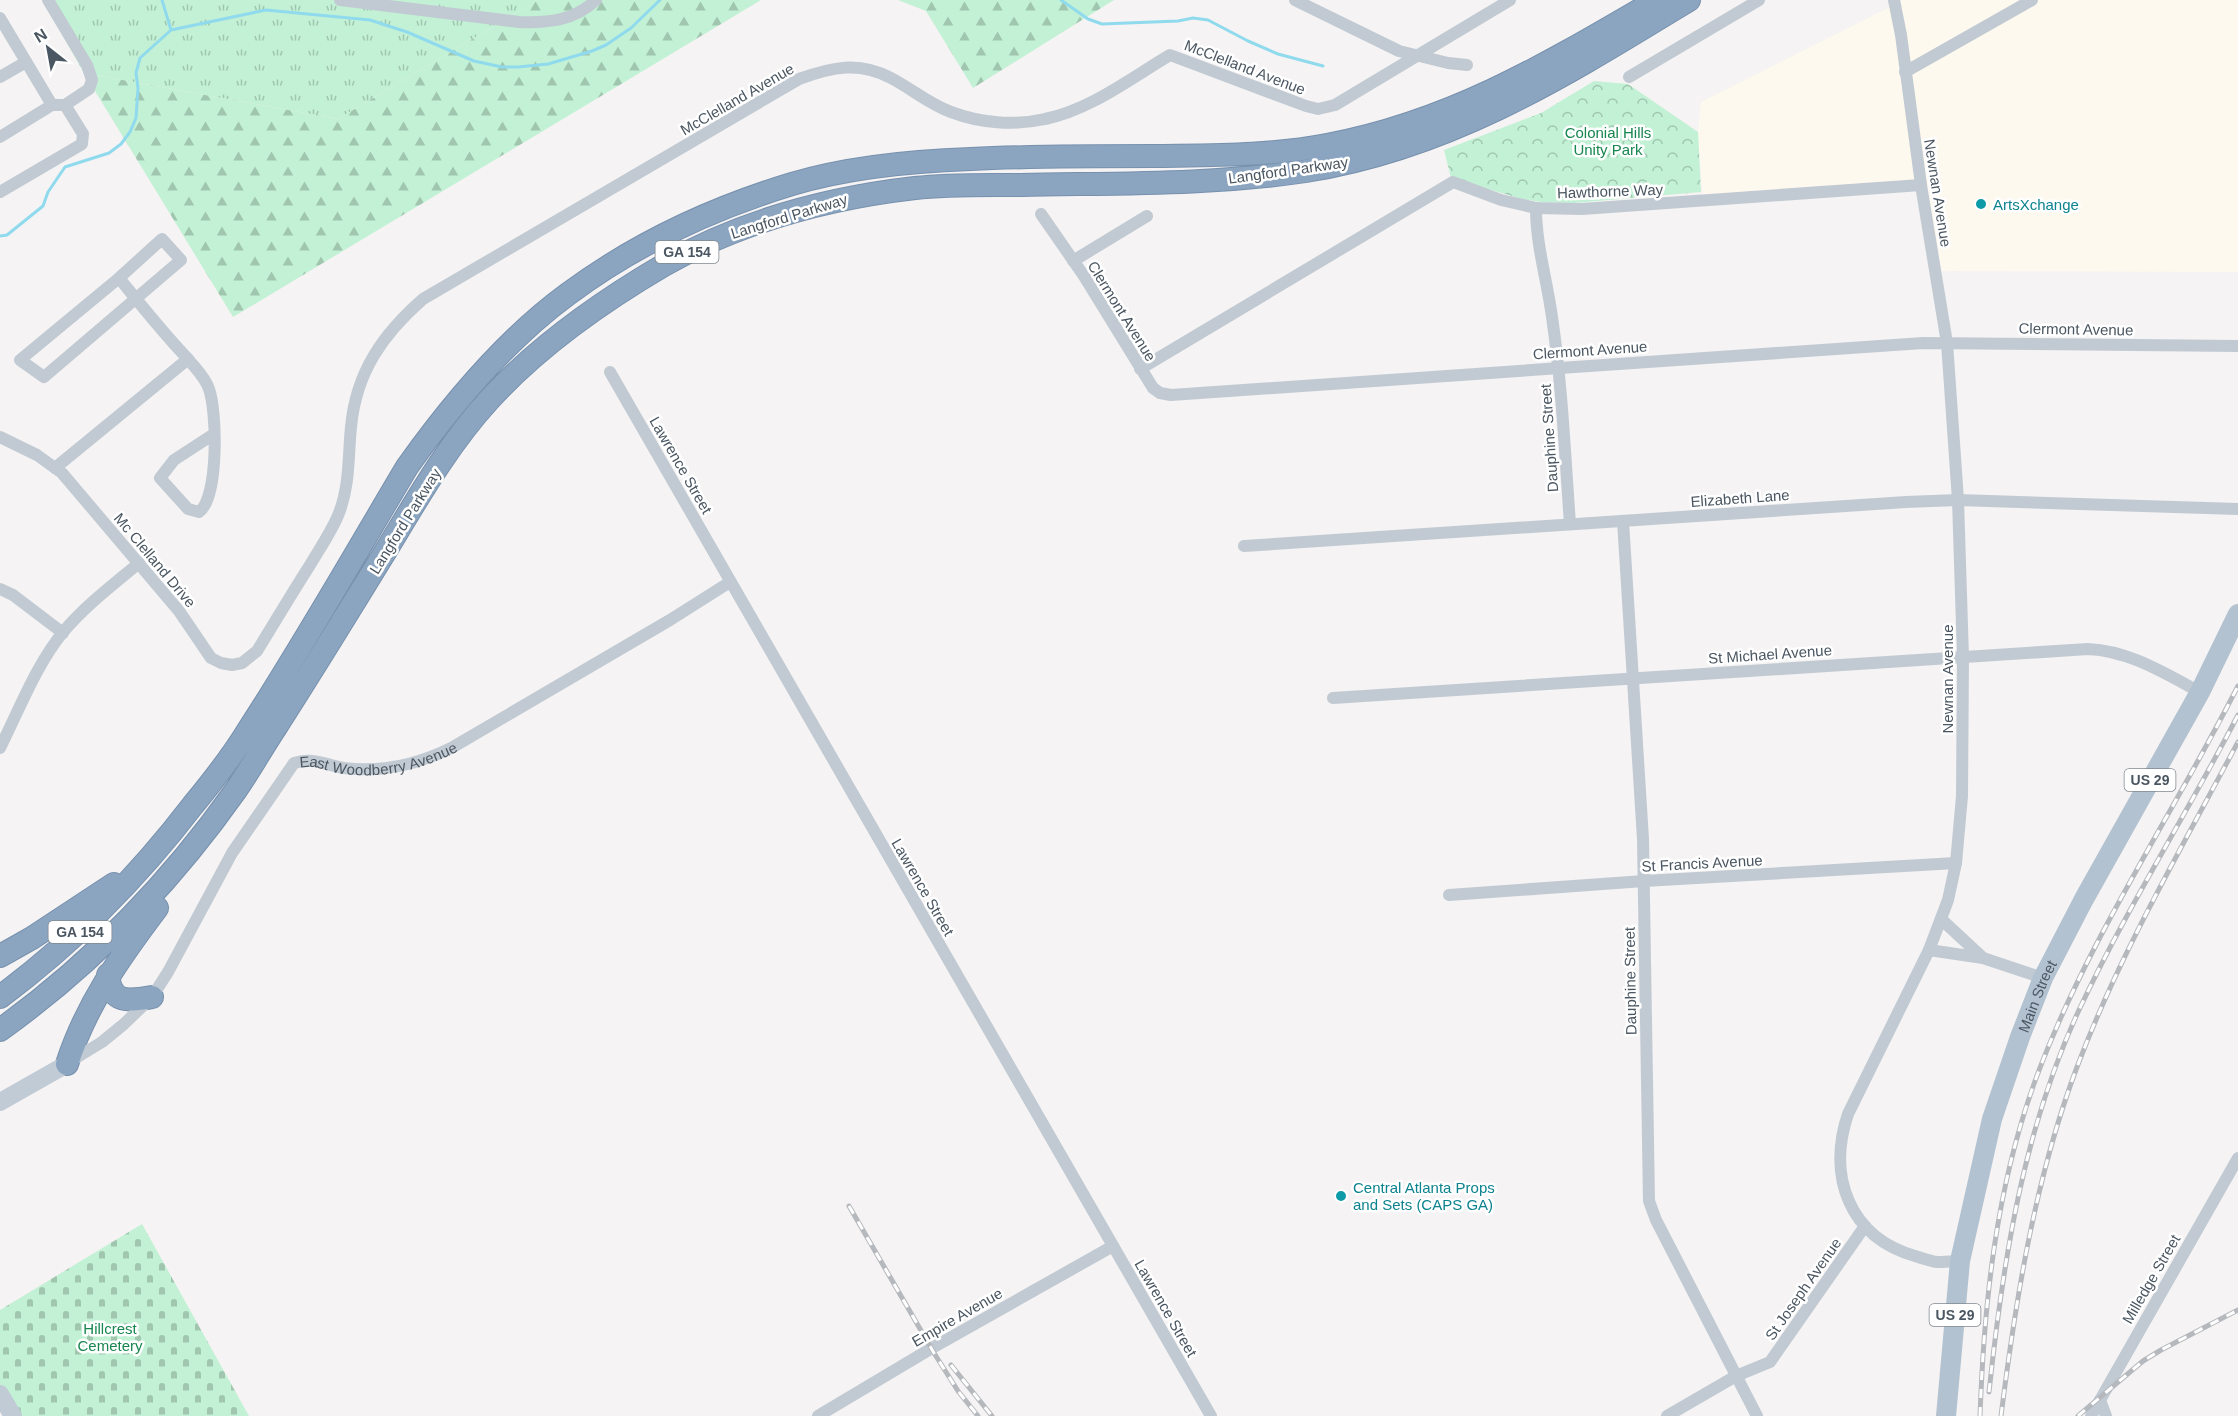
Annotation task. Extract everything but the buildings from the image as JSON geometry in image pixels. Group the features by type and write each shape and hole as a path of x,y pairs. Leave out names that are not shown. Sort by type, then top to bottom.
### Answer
{"highway":[{"name":"Langford Parkway","path":"0,997 82,930 152,858 211,783 246,734 407,467 436,426 528,327 567,295 621,259 678,228 734,203 795,183 855,171 909,163 971,159 1230,155 1275,152 1325,145 1396,129 1497,90 1657,0"},
{"name":"Langford Parkway","path":"0,1030 55,988 117,932 177,866 236,790 327,648 436,469 488,401 544,348 623,289 688,252 727,234 765,220 846,198 920,188 1146,183 1260,177 1309,170 1379,155 1423,141 1486,116 1544,87 1689,0"},
{"path":"66,1064 79,1026 108,975 126,948 200,853 236,790"},
{"path":"0,956 32,938 152,858"},
{"path":"108,975 111,989 121,999 152,997"}],"main road":[{"name":"Main Street","path":"1946,1416 1960,1261 1992,1119 2043,978 2084,899 2200,692 2238,614"}],"street":[{"path":"0,136 52,105 65,105 89,89 92,80 87,65 48,0"},
{"path":"340,0 542,23 559,21 577,14 596,0"},
{"path":"1295,0 1399,51 1448,63 1467,64"},
{"name":"McClelland Avenue","path":"275,621 339,513 349,478 351,426 356,399 366,370 380,343 400,319 423,299 799,79 827,68 850,67 873,70 891,78 928,102 951,112 982,121 1014,123 1046,119 1076,110 1170,55 1318,109 1335,105 1510,0"},
{"path":"1629,76 1759,0"},
{"name":"Newnan Avenue","path":"1894,0 1947,343 1958,500 1963,657 1962,796 1956,863 1948,900 1929,950 1857,1094 1841,1133 1838,1158 1842,1182 1850,1206 1865,1226 1882,1241 1900,1251 1936,1262 1960,1261"},
{"path":"1905,72 2032,0"},
{"path":"0,19 52,105"},
{"path":"0,77 26,62"},
{"path":"0,192 82,144 83,134 65,105"},
{"name":"Hawthorne Way","path":"1140,369 1453,182 1501,200 1536,208 1582,209 1921,185"},
{"name":"Dauphine Street","path":"1536,208 1536,230 1552,317 1558,368 1570,524"},
{"name":"Clermont Avenue","path":"1041,214 1084,276 1153,388 1160,393 1171,395 1947,343 2238,346"},
{"path":"1073,261 1147,216"},
{"path":"162,239 182,260 44,377 20,360 118,278 162,239"},
{"path":"118,278 203,376 209,389 214,406 214,434 211,487 204,509 199,512 188,509 160,478 174,460 214,434"},
{"path":"55,468 188,359"},
{"name":"Lawrence Street","path":"610,372 1211,1416"},
{"name":"Mc Clelland Drive","path":"0,437 37,455 62,473 179,611 211,658 232,665 242,663 252,657 275,621"},
{"name":"Elizabeth Lane","path":"1244,546 1958,500 2238,509"},
{"name":"Dauphine Street","path":"1623,520 1644,881 1649,1201 1656,1220 1756,1416"},
{"path":"0,748 44,661 63,633 87,606 139,563"},
{"name":"East Woodberry Avenue","path":"0,1102 102,1042 152,997 168,972 232,853 294,763 308,759 345,768 376,769 405,766 432,757 660,626 730,582"},
{"path":"0,589 13,595 63,633"},
{"name":"St Michael Avenue","path":"1333,698 2088,649 2107,650 2135,658 2200,692"},
{"name":"St Francis Avenue","path":"1449,895 1956,863"},
{"path":"1941,919 1983,958"},
{"path":"1929,950 1983,958 2043,978"},
{"name":"Milledge Street","path":"2091,1416 2238,1158"},
{"name":"St Joseph Avenue","path":"1667,1416 1736,1376 1770,1362 1865,1226"},
{"name":"Empire Avenue","path":"818,1416 948,1339 1113,1246"},
{"path":"0,1394 13,1416"},
{"path":"2100,1400 2106,1416"}],"shaded area":[{"path":"1900,0 2238,0 2238,272 1929,271 1926,179 1703,205 1698,132 1701,102"}],"green space":[{"path":"42,0 538,0 338,119 84,73"},
{"path":"538,0 761,0 233,317 84,73 338,119"},
{"path":"898,0 1114,0 973,88 926,11"},
{"name":"Colonial Hills Unity Park","path":"1594,81 1628,84 1698,132 1701,192 1574,203 1541,202 1522,199 1451,178 1444,150 1541,113"},
{"name":"Hillcrest Cemetery","path":"142,1224 249,1416 17,1416 0,1388 0,1310"}],"waterway":[{"path":"162,0 171,30"},
{"path":"0,236 7,235 43,206 48,192 65,167 109,153 121,144 136,118 138,88 136,73 140,58 171,30 266,10 370,20 407,32 474,61 502,67 518,67 548,64 606,45 631,28 660,0"},
{"path":"1061,0 1088,19 1102,24 1178,21 1193,18 1208,20 1278,54 1323,66"}],"railway":[{"path":"1980,1416 1985,1331 1994,1246 2011,1163 2035,1081 2079,979 2104,930 2238,686"},
{"path":"1989,1392 2009,1245 2018,1197 2043,1102 2079,1010 2097,972 2238,715"},
{"path":"2001,1416 2013,1327 2029,1239 2038,1195 2062,1109 2112,983 2173,862 2238,742"},
{"path":"849,1206 934,1353 958,1391 978,1416"},
{"path":"2078,1416 2143,1361 2238,1310"},
{"path":"951,1365 992,1416"}],"place":[{"name":"ArtsXchange","path":"1981,204"},
{"name":"Central Atlanta Props and Sets (CAPS GA)","path":"1341,1196"}]}
